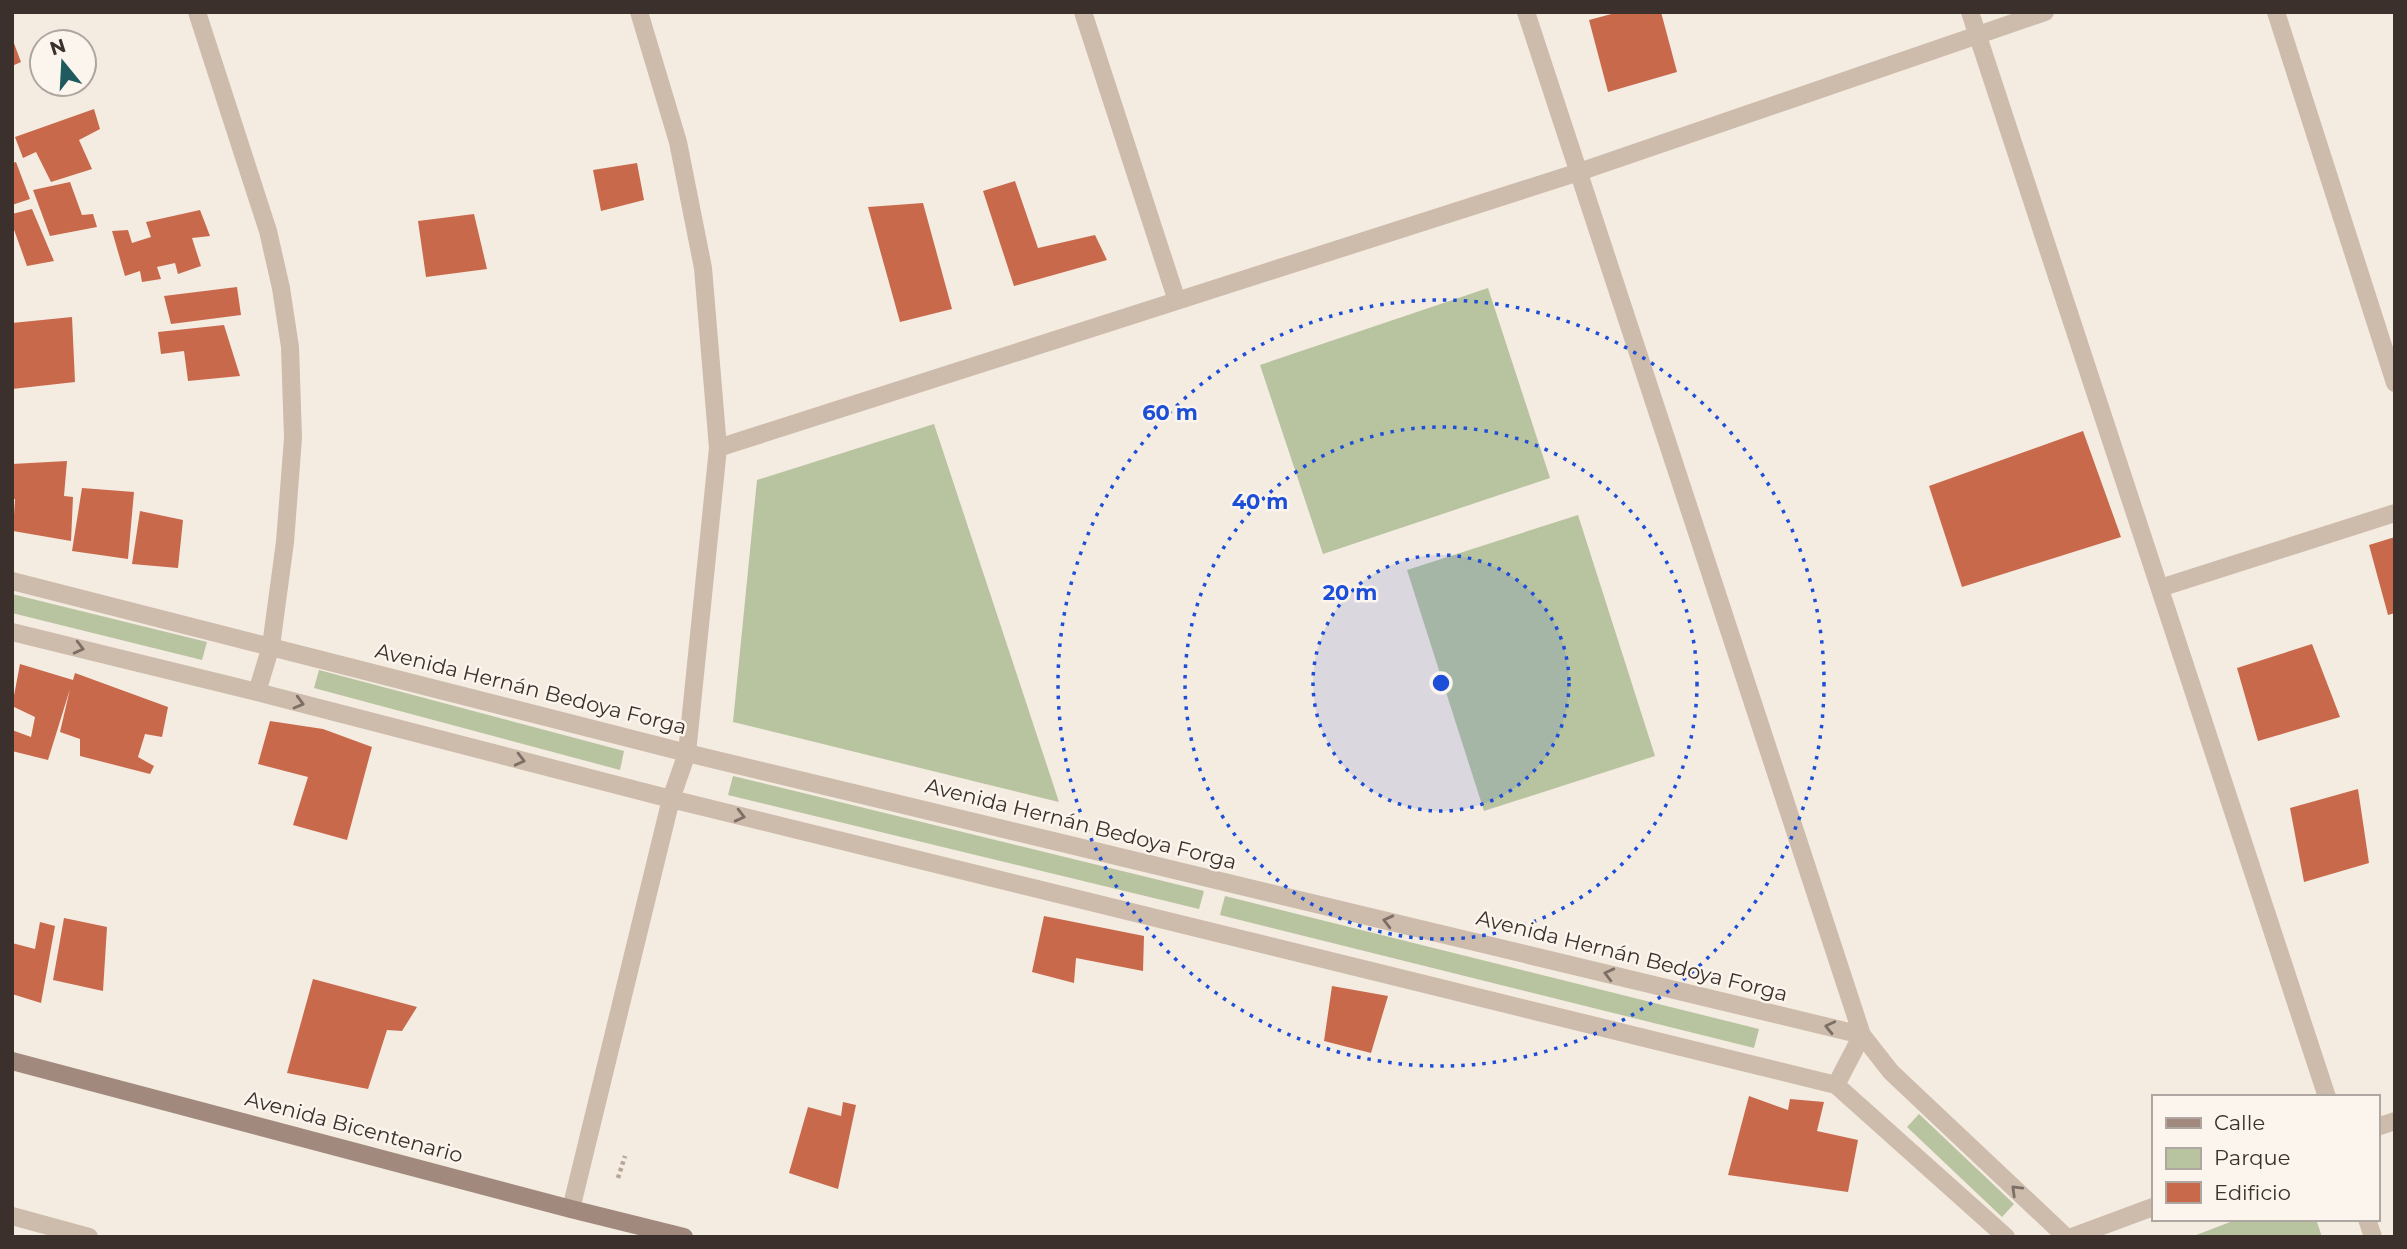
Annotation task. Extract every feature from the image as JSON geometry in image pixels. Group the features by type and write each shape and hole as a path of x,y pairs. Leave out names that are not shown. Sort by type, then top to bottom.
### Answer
{"main road":[{"name":"Avenida Bicentenario","path":"12,1061 684,1237"}],"street":[{"path":"197,12 268,231 281,288 290,347 293,438 285,542 271,646 257,692"},
{"path":"571,1209 671,799 687,753 718,449 703,268 678,142 639,12"},
{"path":"1083,12 1177,301"},
{"path":"1526,12 1862,1035 1891,1072 2066,1237"},
{"path":"1970,12 2326,1095"},
{"path":"718,449 1579,172 2045,12"},
{"path":"2276,12 2395,383"},
{"path":"2160,588 2395,513"},
{"name":"Avenida Hernán Bedoya Forga","path":"12,581 687,753 1862,1035"},
{"path":"12,632 671,799 1836,1085 2006,1237"},
{"path":"1836,1085 1862,1035"},
{"path":"2072,1237 2152,1207"},
{"path":"12,1216 89,1237"}],"path":[{"path":"618,1178 625,1156"}],"green space":[{"path":"1488,288 1550,478 1323,554 1260,365"},
{"path":"934,424 1059,802 733,722 757,480"},
{"path":"1578,515 1655,756 1484,811 1407,570"},
{"path":"12,594 207,642 202,660 12,613"},
{"path":"319,670 624,751 620,770 314,688"},
{"path":"733,776 1204,891 1199,909 728,795"},
{"path":"1225,896 1759,1029 1754,1048 1220,915"},
{"path":"1919,1114 2014,1204 2002,1217 1907,1127"},
{"path":"2233,1221 2317,1221 2322,1237 2191,1237"}],"building":[{"path":"1619,12 1661,12 1677,72 1608,92 1589,20"},
{"path":"12,38 21,62 12,66"},
{"path":"94,109 100,129 79,140 92,169 51,182 36,152 23,158 15,137"},
{"path":"16,162 30,199 12,205 12,163"},
{"path":"637,163 644,200 601,211 593,170"},
{"path":"1015,181 1038,248 1095,235 1107,260 1014,286 983,191"},
{"path":"70,182 82,215 93,214 97,227 50,236 33,190"},
{"path":"923,203 952,309 900,322 868,207"},
{"path":"32,209 54,261 27,266 12,224 12,214"},
{"path":"200,210 210,236 192,238 201,266 178,274 175,263 157,267 161,279 142,282 140,271 125,276 112,231 128,230 132,243 151,237 146,222"},
{"path":"474,214 487,269 426,277 418,221"},
{"path":"237,287 241,315 171,324 164,296"},
{"path":"72,317 75,382 12,389 12,323"},
{"path":"224,325 240,376 188,381 184,351 161,354 158,332"},
{"path":"2083,431 2121,537 1962,587 1929,486"},
{"path":"67,461 64,496 73,497 71,541 13,531 15,499 12,499 12,464"},
{"path":"82,488 134,492 128,559 72,551"},
{"path":"140,511 183,520 178,568 132,564"},
{"path":"2395,537 2395,613 2388,615 2369,545"},
{"path":"2312,644 2340,717 2258,741 2237,668"},
{"path":"20,664 73,680 75,673 168,707 162,737 145,734 138,757 154,766 150,774 80,756 80,739 60,732 70,689 48,760 12,751 12,730 31,737 35,717 12,706"},
{"path":"270,721 323,729 372,747 347,840 293,825 308,777 258,764"},
{"path":"2358,789 2369,863 2304,882 2290,808"},
{"path":"1044,916 1144,936 1143,971 1076,958 1074,983 1032,972"},
{"path":"64,918 107,927 103,991 53,980"},
{"path":"40,922 55,926 41,1003 12,994 12,943 35,949"},
{"path":"313,979 417,1007 402,1031 387,1030 368,1089 287,1073"},
{"path":"1332,986 1388,996 1371,1053 1324,1041"},
{"path":"1749,1096 1788,1110 1790,1099 1824,1102 1817,1131 1858,1140 1848,1192 1728,1175"},
{"path":"843,1102 856,1105 838,1189 789,1173 808,1107 841,1116"}]}
